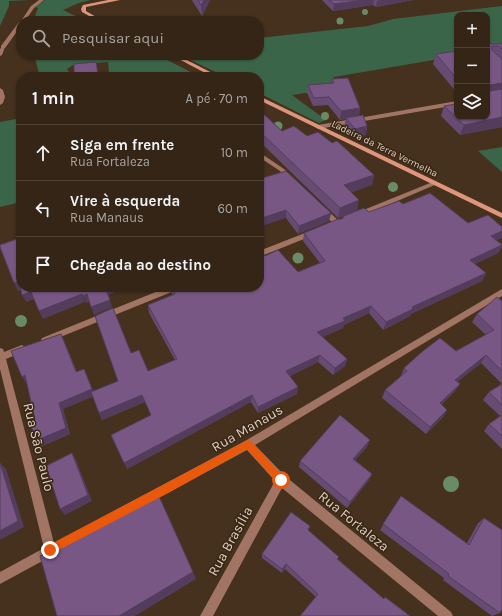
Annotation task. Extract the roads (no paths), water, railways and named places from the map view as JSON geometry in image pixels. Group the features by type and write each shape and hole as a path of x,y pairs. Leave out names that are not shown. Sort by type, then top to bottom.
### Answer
{"main road":[{"path":"92,16 84,12 82,9 84,6 118,0"},
{"path":"183,60 207,72"},
{"name":"Ladeira da Terra Vermelha","path":"264,100 502,216"}],"street":[{"path":"26,16 32,7 42,0"},
{"path":"0,56 2,49 16,30"},
{"path":"0,90 2,96 0,103"},
{"path":"318,127 454,104"},
{"path":"264,157 282,170 299,186"},
{"path":"331,226 435,183"},
{"path":"316,202 345,221"},
{"path":"264,252 316,232"},
{"path":"1,356 164,292"},
{"name":"Rua Manaus","path":"0,578 248,444 502,292"},
{"name":"Rua São Paulo","path":"1,356 50,550"},
{"name":"Rua Fortaleza","path":"248,444 281,480 446,616"},
{"name":"Rua Brasília","path":"206,616 281,480"}]}
